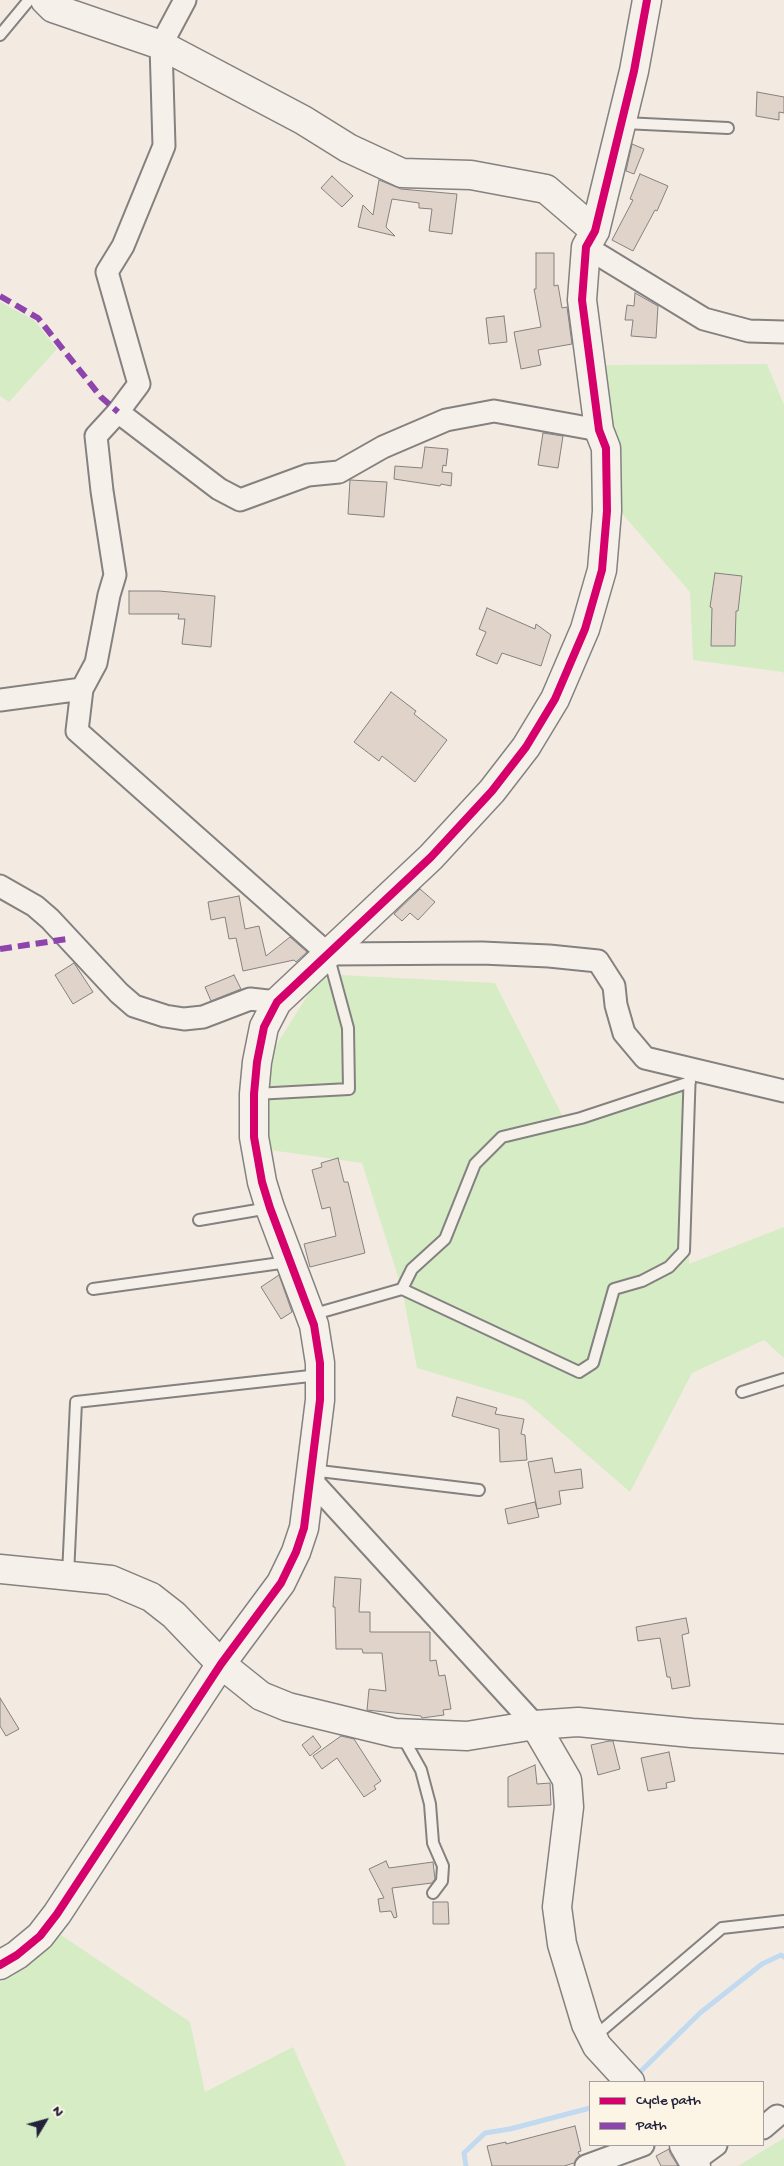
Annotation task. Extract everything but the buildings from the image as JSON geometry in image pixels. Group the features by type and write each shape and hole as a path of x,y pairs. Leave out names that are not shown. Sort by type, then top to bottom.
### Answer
{"street":[{"path":"45,0 53,8 161,45 303,120 348,148 402,173 471,176 546,189 591,239 704,319 749,331 784,332"},
{"path":"184,0 161,45 164,146 123,246 107,272 139,384 118,412 96,436 102,491 115,575 96,663 82,689 77,731 328,954 482,954 549,956 598,961 614,986 616,1005 624,1033 645,1058 690,1075 784,1091"},
{"path":"0,1964 17,1955 40,1936 57,1914 221,1664 281,1583 296,1552 304,1528 320,1400 320,1374 314,1325 270,1208 262,1182 254,1137 254,1094 257,1062 264,1027 277,1002 431,857 492,791 526,747 555,699 585,629 602,570 607,496 606,448 600,430 582,300 591,239 634,71 647,0"},
{"path":"118,412 219,489 240,500 308,475 339,472 383,447 446,420 494,411 600,430"},
{"path":"0,700 82,689"},
{"path":"0,886 43,912 119,993 134,1006 165,1016 184,1019 203,1017 250,999 277,1002"},
{"path":"311,1474 535,1724 567,1780 569,1807 557,1908 562,1944 586,2024 597,2046 626,2078"},
{"path":"0,1569 111,1580 151,1597 174,1615 221,1664 261,1696 288,1707 400,1733 467,1736 535,1724 578,1722 692,1733 784,1739"},
{"path":"586,2166 640,2146"},
{"path":"691,2157 714,2146"}],"lane":[{"path":"0,35 29,0"},
{"path":"622,122 728,128"},
{"path":"254,1094 349,1089 348,1028 328,954"},
{"path":"310,1315 402,1289 579,1372 594,1363 614,1289 642,1282 669,1267 684,1251 690,1075 581,1118 502,1137 475,1164 445,1239 412,1269 402,1289"},
{"path":"199,1220 270,1208"},
{"path":"93,1289 290,1262"},
{"path":"68,1575 76,1402 320,1374"},
{"path":"742,1392 784,1379"},
{"path":"311,1474 479,1490"},
{"path":"400,1733 421,1770 430,1804 433,1843 443,1866 442,1881 433,1893"},
{"path":"593,2038 722,1928 784,1921"}],"green space":[{"path":"0,302 34,320 57,349 9,402 0,396"},
{"path":"767,364 784,405 784,674 783,672 693,660 690,592 607,496 604,365"},
{"path":"321,974 495,983 565,1121 690,1082 689,1264 784,1227 784,1358 764,1340 692,1373 630,1492 524,1400 417,1368 402,1289 362,1163 270,1150 263,1066"},
{"path":"61,1935 190,2022 205,2092 293,2047 346,2166 0,2166 0,1982 14,1975"},
{"path":"784,2138 784,2166 738,2166"}],"waterway":[{"path":"635,2077 700,2013 762,1964 781,1955 784,1957"},
{"path":"466,2166 464,2153 485,2133 510,2129 589,2108"}],"marked path":[{"path":"0,296 38,318 101,397 118,412"},
{"path":"0,949 67,939"}],"cycle path":[{"path":"0,1965 17,1955 40,1936 57,1914 221,1664 281,1583 296,1552 304,1528 320,1400 320,1363 314,1325 262,1182 254,1137 254,1094 257,1062 264,1027 277,1002 431,857 492,791 526,747 555,699 585,629 602,570 607,511 606,448 599,430 582,300 586,247 595,231 634,71 647,0"}]}
